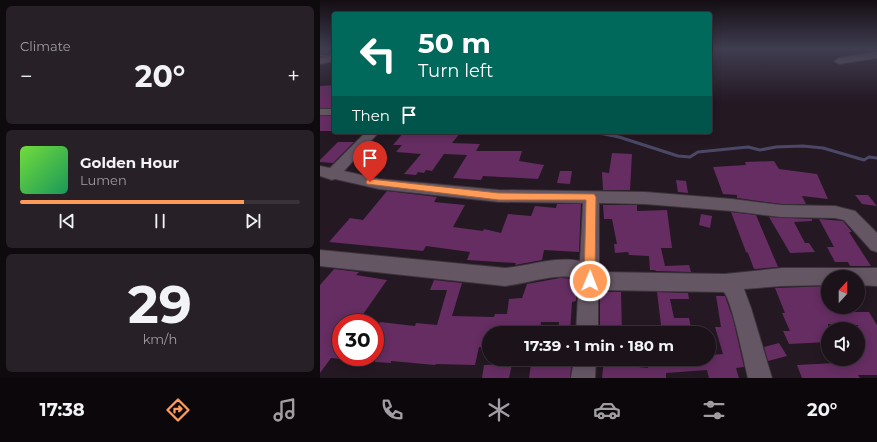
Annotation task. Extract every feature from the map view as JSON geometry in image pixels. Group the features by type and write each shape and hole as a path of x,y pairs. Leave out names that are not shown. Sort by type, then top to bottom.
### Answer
{"street":[{"path":"320,112 332,112"},
{"path":"326,173 371,134"},
{"path":"326,173 379,184 499,196 686,200 781,211 835,212 849,215 877,245"},
{"path":"587,326 590,276 591,197"},
{"path":"320,258 505,277 566,267 606,282 725,283 763,278 814,276 877,277"},
{"path":"725,283 734,289 737,296 760,378"},
{"path":"583,378 584,366"}],"building":[{"path":"332,85 332,108 320,108 320,86"},
{"path":"320,116 332,116 332,131 320,131"},
{"path":"402,134 459,134 452,143 480,144 476,151 522,151 519,161 544,165 538,179 483,176 481,180 453,178 467,155 444,154 432,171 426,170 424,173 418,172 416,175 404,174 421,154 396,152 402,145 393,145"},
{"path":"338,142 354,142 333,163 320,162 320,160"},
{"path":"612,153 632,154 630,190 603,190 602,172 609,173"},
{"path":"774,161 779,169 817,174 828,199 802,196 806,204 781,204 737,198 737,195 723,194 713,167 746,165 745,162"},
{"path":"560,171 572,171 570,184 557,183"},
{"path":"676,180 686,181 688,193 678,192"},
{"path":"387,191 437,197 434,202 465,205 453,227 483,231 484,229 501,233 508,214 531,216 535,206 556,208 557,204 581,204 579,252 544,250 542,260 515,265 516,263 467,260 470,252 426,246 423,251 329,242 350,218 363,220"},
{"path":"855,195 868,195 877,206 862,204"},
{"path":"603,205 637,205 637,211 667,210 672,248 661,248 665,266 689,265 691,272 650,270 649,256 629,255 628,252 615,253 614,244 617,244 612,219 604,219"},
{"path":"731,212 756,215 778,267 754,269"},
{"path":"701,214 712,216 710,228 699,225"},
{"path":"769,217 812,219 812,221 794,222 805,243 809,243 815,252 790,253"},
{"path":"819,219 843,221 852,232 849,232 871,266 850,266 848,262 835,262 827,247 834,247"},
{"path":"334,269 359,272 356,275 387,280 363,314 332,314 332,358 320,373 320,285"},
{"path":"560,278 577,279 576,301 572,302 570,326 559,326 559,322 541,322 541,326 482,326 482,347 479,347 475,365 435,365 391,361 391,363 384,363 384,322 415,326 416,323 437,325 447,290 430,290 434,280 462,283 452,316 494,317 495,314 507,314 509,299 522,298 527,284"},
{"path":"821,286 821,314 865,314 865,312 869,312 877,325 877,375 858,375 860,378 802,378 797,365 821,364 821,366 865,366 865,322 821,322 821,342 789,344 783,331 790,331 782,313 785,313 775,288"},
{"path":"600,292 621,292 622,326 600,326"},
{"path":"657,292 688,293 689,299 670,299 674,318 689,318 691,326 661,326"},
{"path":"716,296 725,296 733,319 744,367 736,368 739,378 709,378 707,370 666,373 666,378 602,378 603,366 648,368 648,366 716,366 716,354 723,354 716,330 716,327 721,327"},
{"path":"779,343 787,356 768,361 764,347"},
{"path":"484,366 512,366 509,378 482,378"},
{"path":"531,366 571,366 570,378 529,378"}],"waterway":[{"path":"604,134 619,137 678,156 690,157 698,152 748,147 760,150 776,147 803,146 823,148 864,160 869,157 877,158"}],"route":[{"path":"370,182 499,196 591,197 590,281"}]}
